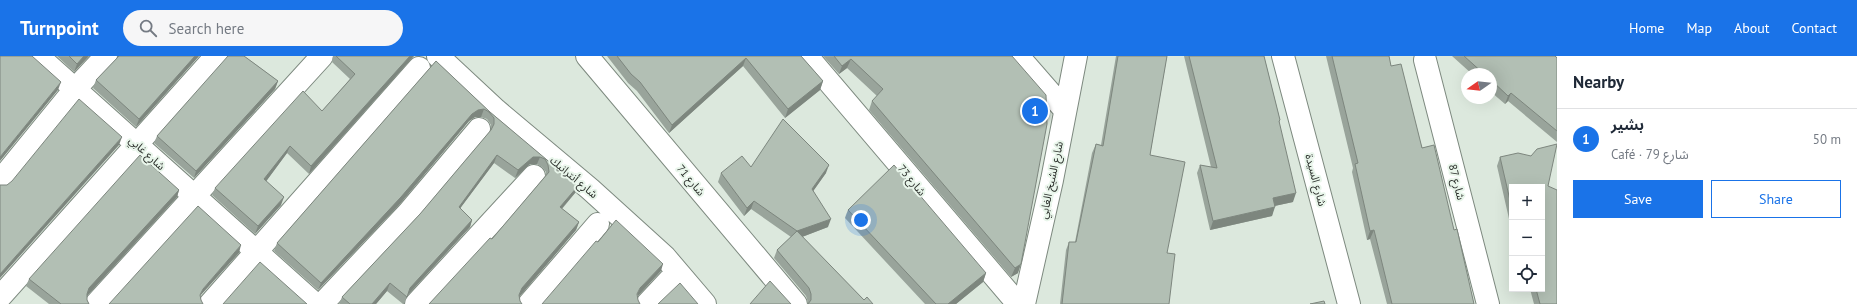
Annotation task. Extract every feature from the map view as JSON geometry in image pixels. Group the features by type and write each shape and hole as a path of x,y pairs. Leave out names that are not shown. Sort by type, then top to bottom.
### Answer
{"street":[{"name":"شارع غابي","path":"38,56 315,304"},
{"path":"0,180 75,89 106,56"},
{"path":"0,297 216,56"},
{"path":"96,304 322,56"},
{"name":"شارع أنترانيك","path":"438,56 496,110 590,189 665,257 705,304"},
{"name":"شارع 71","path":"587,56 796,304"},
{"name":"شارع 73","path":"807,56 1018,304"},
{"path":"1018,56 1065,110"},
{"name":"شارع الشيخ الغابي","path":"1024,304 1052,180 1076,56"},
{"name":"شارع السيدة","path":"1284,56 1349,304"},
{"name":"شارع 87","path":"1425,60 1488,304"},
{"path":"210,304 255,251 419,68"},
{"path":"322,304 408,212 479,129"},
{"path":"416,304 534,176"},
{"path":"530,304 598,224"},
{"path":"647,304 678,272"}],"building":[{"path":"0,56 32,56 61,82 0,157"},
{"path":"69,56 84,56 77,64"},
{"path":"119,56 195,56 139,119 96,80"},
{"path":"228,56 244,56 278,81 196,171 157,136"},
{"path":"336,56 410,56 311,166 290,146 264,179 284,197 258,226 215,188 303,91 322,111 355,74"},
{"path":"617,56 801,56 823,81 788,109 746,58 672,125 640,82 631,74"},
{"path":"834,56 1012,56 1046,95 1047,124 1021,264 1015,268 872,101 883,89 851,59 842,66"},
{"path":"1118,56 1167,56 1150,155 1185,162 1167,253 1175,254 1169,304 1062,304 1069,242 1076,242 1096,144 1103,146"},
{"path":"1189,56 1264,56 1296,193 1273,198 1275,207 1213,221 1200,165 1217,168"},
{"path":"1332,56 1389,56 1391,66 1401,64 1422,148 1434,145 1454,230 1457,229 1474,304 1392,304 1374,230 1370,231 1355,164 1358,163"},
{"path":"1464,56 1555,56 1557,58 1557,131 1511,93 1508,96 1497,86 1497,68 1477,68"},
{"path":"436,61 490,112 578,186 560,207 579,222 522,288 519,295 522,304 429,304 490,238 492,239 549,172 545,159 540,157 533,157 518,170 497,155 459,207 472,220 410,288 407,297 390,283 372,304 350,304 342,297 420,214 491,130 494,124 494,118 489,112 484,109 478,110 472,114 401,197 321,283 277,243"},
{"path":"79,99 122,137 0,274 0,185 7,185 12,181"},
{"path":"783,119 829,165 812,189 831,219 797,231 754,201 747,208 721,173 742,156 751,167"},
{"path":"1557,144 1548,186 1557,190 1557,304 1540,304 1537,292 1545,292 1545,184 1509,184 1509,196 1500,157 1518,153 1531,156 1537,149"},
{"path":"140,155 179,190 89,288 87,300 89,304 61,304 29,279"},
{"path":"894,165 986,273 948,304 936,304 848,210"},
{"path":"198,206 241,245 203,289 200,295 203,304 109,304"},
{"path":"616,220 663,264 640,288 637,294 640,304 542,304 596,241 598,242"},
{"path":"797,231 864,300 867,297 873,304 808,304 811,300 809,288 777,250"},
{"path":"260,262 307,304 223,304"},
{"path":"770,281 791,304 750,304"},
{"path":"680,283 698,304 658,304"},
{"path":"1324,301 1325,304 1310,304"}],"place":[{"name":"بشير","path":"1035,111"}]}
